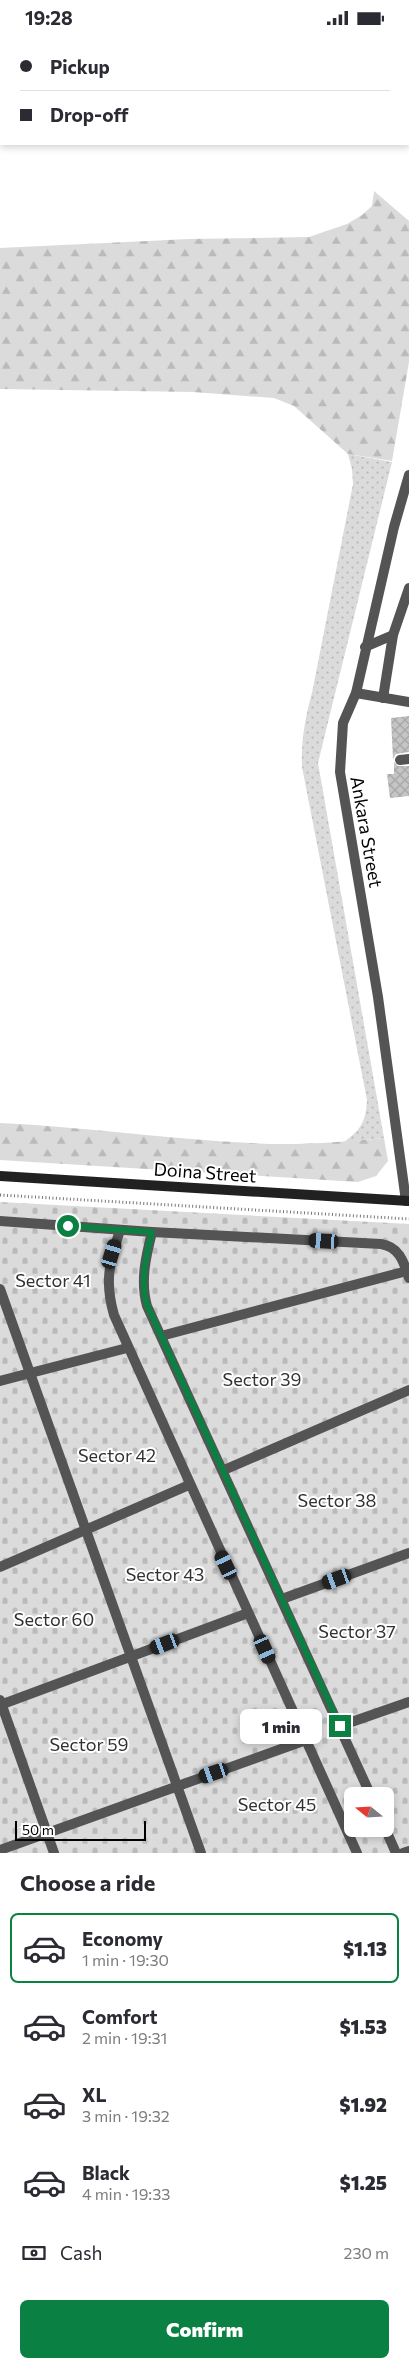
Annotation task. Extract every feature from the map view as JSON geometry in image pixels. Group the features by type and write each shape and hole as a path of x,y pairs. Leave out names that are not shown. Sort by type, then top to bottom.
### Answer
{"main road":[{"name":"Doina Street","path":"0,1176 407,1201"}],"street":[{"name":"Ankara Street","path":"407,1201 378,997 340,772 343,723 356,693 365,647 409,475"},
{"path":"383,698 393,635 409,588"},
{"path":"365,647 393,635"},
{"path":"356,693 409,702"},
{"path":"0,1221 152,1232 387,1245 398,1252 408,1275 161,1336"},
{"path":"120,1230 110,1268 107,1289 114,1315 127,1348 357,1853"},
{"path":"152,1232 146,1257 144,1294 161,1336 224,1470 367,1787"},
{"path":"0,1289 201,1853"},
{"path":"0,1381 127,1348"},
{"path":"224,1470 409,1390"},
{"path":"0,1567 189,1485"},
{"path":"282,1599 409,1553"},
{"path":"54,1853 0,1703 248,1613"},
{"path":"340,1726 409,1702"},
{"path":"0,1850 306,1740"},
{"path":"389,1837 396,1853"},
{"path":"403,1853 409,1851"}],"path":[{"path":"0,1195 409,1219"}],"green space":[{"path":"374,191 409,221 409,362 392,461 348,454 294,406 274,398 193,392 0,389 0,248 189,239 309,237 347,224 362,215 372,206"},
{"path":"348,454 392,462 318,763 384,1138 344,1142 362,1124 367,1100 302,767 302,757 305,721 353,484"},
{"path":"0,1123 268,1144 318,1143 384,1138 388,1161 376,1176 358,1182 0,1160"},
{"path":"0,1202 409,1224 409,1853 0,1853"}],"building":[{"path":"409,716 409,752 396,754 393,759 391,718"},
{"path":"394,762 398,766 409,766 409,796 390,798 387,774 394,774"}],"route":[{"path":"68,1226 152,1232 146,1257 143,1283 147,1305 340,1726"}],"park label":[{"name":"Sector 41","path":"53,1281"},
{"name":"Sector 39","path":"262,1380"},
{"name":"Sector 42","path":"117,1456"},
{"name":"Sector 38","path":"337,1501"},
{"name":"Sector 43","path":"165,1575"},
{"name":"Sector 60","path":"54,1620"},
{"name":"Sector 37","path":"357,1632"},
{"name":"Sector 59","path":"89,1745"},
{"name":"Sector 45","path":"277,1805"}]}
